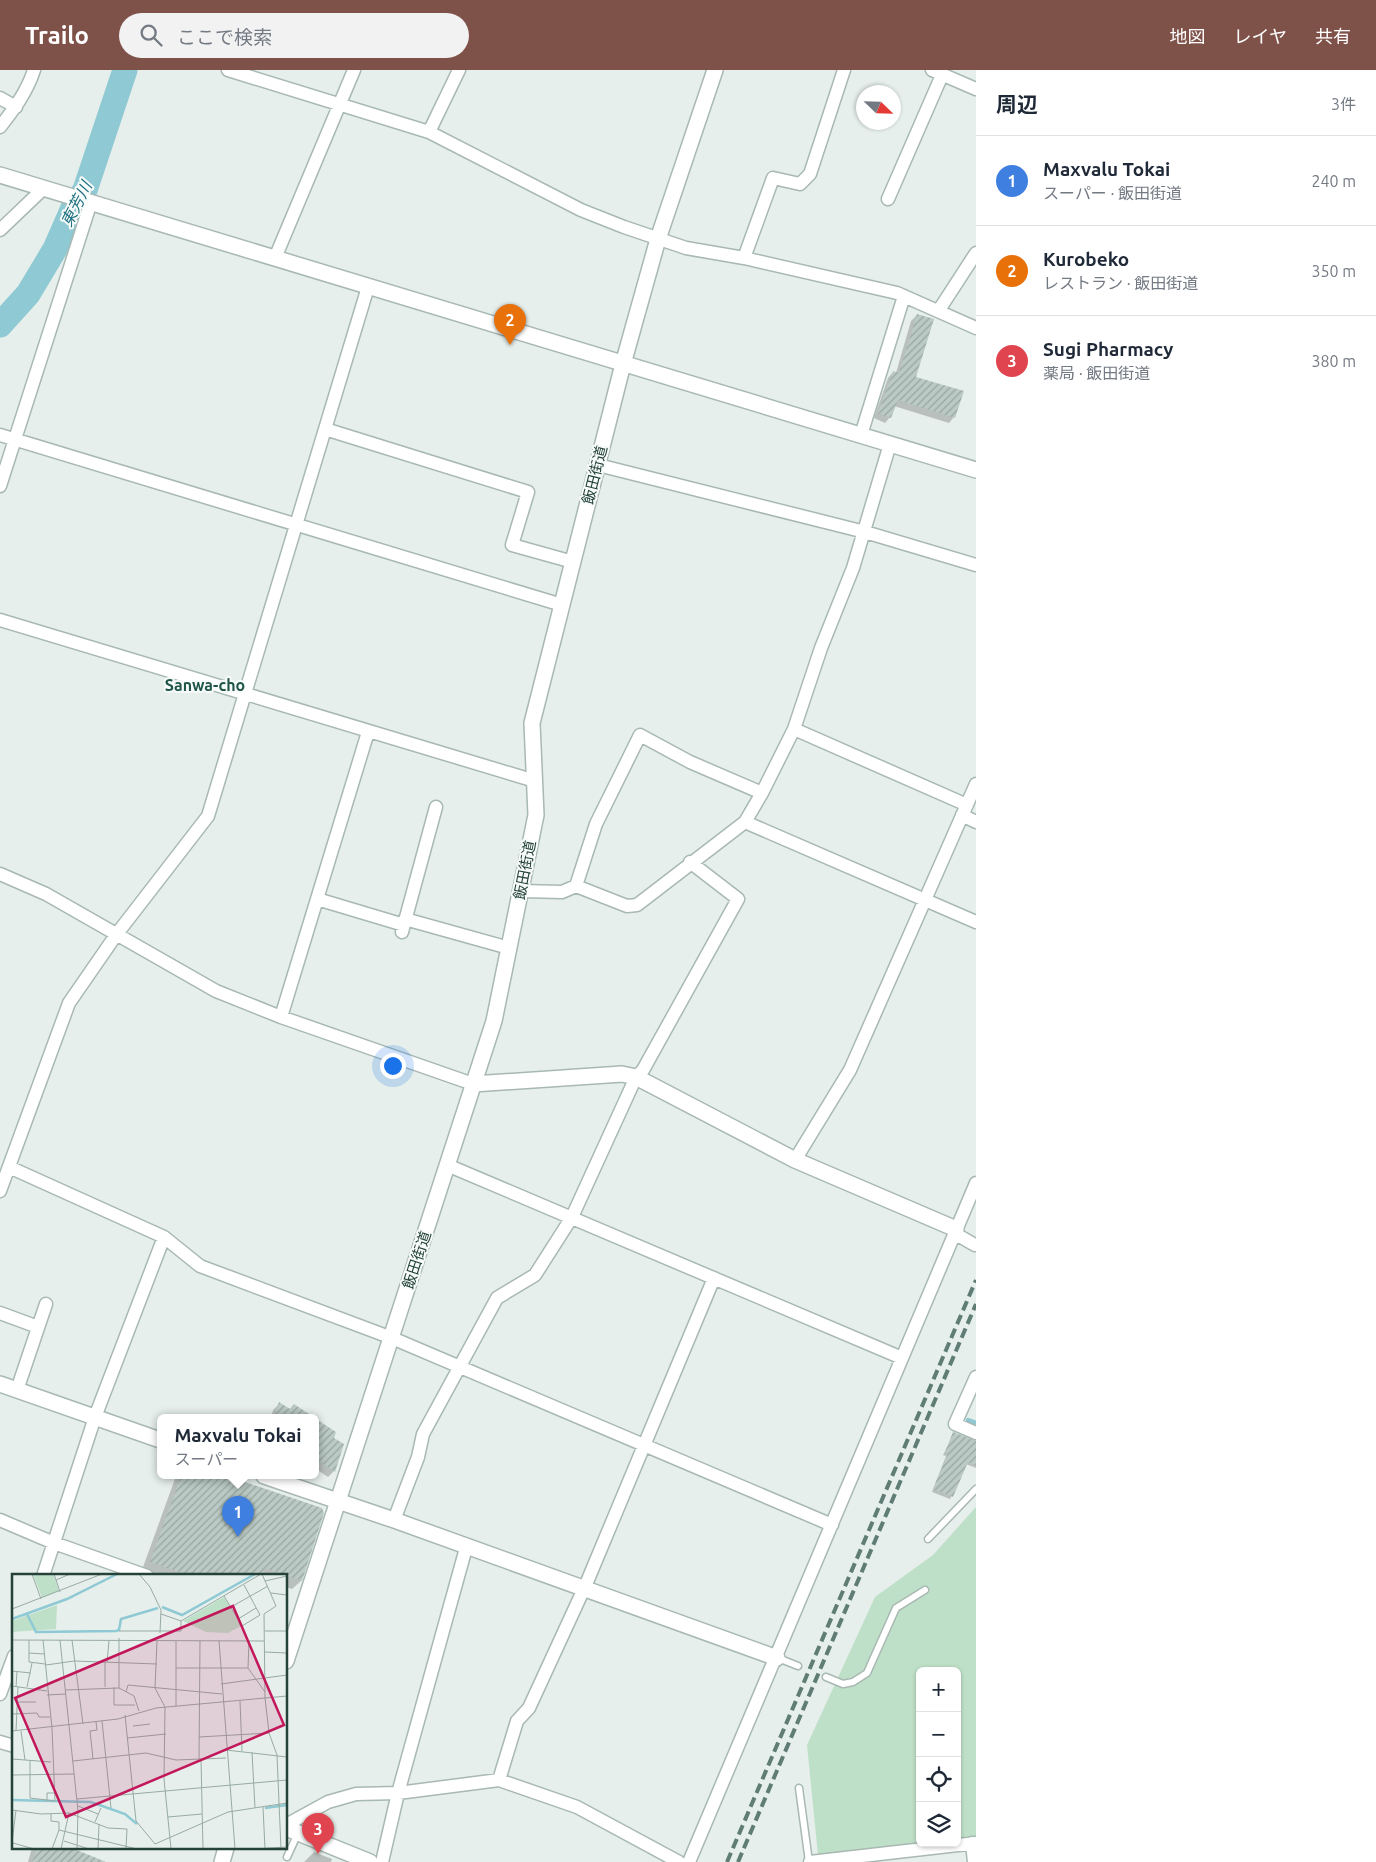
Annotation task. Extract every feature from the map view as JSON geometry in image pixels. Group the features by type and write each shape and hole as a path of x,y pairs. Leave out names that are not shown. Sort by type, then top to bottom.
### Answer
{"street":[{"path":"0,127 16,107 29,85 34,70"},
{"path":"228,70 429,132 581,210 658,239 686,248 744,258 904,296 976,328"},
{"path":"276,258 354,70"},
{"path":"429,132 459,70"},
{"name":"飯田街道","path":"288,1650 292,1626 339,1502 494,1020 536,815 532,723 623,364 658,239 715,70"},
{"path":"744,258 773,178 800,184 810,174 844,70"},
{"path":"888,199 937,72 976,90"},
{"path":"0,98 16,107"},
{"path":"0,175 976,470"},
{"path":"0,230 44,188"},
{"path":"0,486 91,202"},
{"path":"939,310 976,253"},
{"path":"1,1186 69,1003 116,936 208,816 368,287"},
{"path":"861,435 904,296"},
{"path":"325,430 528,492 512,545 573,562"},
{"path":"0,435 562,605"},
{"path":"521,891 562,892 576,886 627,906 637,905 690,862 745,822 762,793 794,729 821,648 853,568 890,444"},
{"path":"598,465 865,532 976,566"},
{"path":"0,620 535,781"},
{"path":"794,729 965,810 976,822"},
{"path":"281,1017 368,732"},
{"path":"576,886 596,824 640,735 690,762 762,793"},
{"path":"795,1160 850,1070 976,784"},
{"path":"404,925 436,807"},
{"path":"745,822 976,922"},
{"path":"394,1520 418,1456 423,1434 497,1298 534,1275 572,1217 636,1077 643,1070 738,899 690,862"},
{"path":"0,874 46,894 116,936 216,991 281,1017 473,1084 622,1074 636,1077 795,1160 955,1231 975,1245"},
{"path":"317,899 404,925 509,948"},
{"path":"447,1165 902,1358"},
{"path":"8,1167 164,1237 200,1266 392,1338 832,1525"},
{"path":"689,1862 777,1658 976,1182"},
{"path":"43,1574 95,1417 164,1237"},
{"path":"499,1780 517,1721 529,1708 587,1582 714,1278"},
{"path":"16,1390 46,1304"},
{"path":"0,1313 38,1327"},
{"path":"976,1377 955,1424 976,1432"},
{"path":"0,1384 157,1439"},
{"path":"273,1479 394,1520 466,1548 777,1658"},
{"path":"0,1520 54,1543 141,1574"},
{"path":"382,1862 398,1793 466,1548"},
{"path":"0,1694 12,1661"},
{"path":"290,1829 328,1802 356,1794 398,1793 499,1780 577,1807 679,1862"},
{"path":"290,1829 370,1862"},
{"path":"809,1862 870,1859 974,1843 974,1862"}],"lane":[{"path":"928,1539 976,1490"},
{"path":"826,1677 843,1684 853,1682 867,1673 896,1608 925,1590"},
{"path":"777,1658 798,1666"},
{"path":"800,1788 809,1862"},
{"path":"288,1848 290,1829"},
{"path":"287,1857 288,1850"}],"green space":[{"path":"976,1507 976,1836 961,1838 961,1667 916,1667 916,1843 818,1855 807,1745 875,1597 933,1555"}],"building":[{"path":"917,314 934,319 916,377 964,391 955,418 898,400 891,418 878,413 893,371 899,373"},
{"path":"279,1402 290,1409 294,1404 309,1414 275,1414"},
{"path":"319,1421 336,1432 334,1438 344,1444 335,1472 319,1461"},
{"path":"953,1432 976,1441 976,1465 968,1462 953,1497 933,1489 948,1453 945,1452"},
{"path":"180,1479 236,1479 322,1508 324,1513 302,1581 288,1576 288,1574 265,1568 263,1574 185,1574 150,1562"},
{"path":"36,1850 77,1850 106,1862 32,1862"}],"waterway":[{"name":"東芳川","path":"0,325 28,294 55,249 73,208 85,190 125,70"},
{"path":"968,1420 976,1423"}],"railway":[{"path":"727,1862 976,1280"},
{"path":"738,1862 976,1304"}],"place":[{"name":"Kurobeko","path":"510,345"},
{"name":"Maxvalu Tokai","path":"238,1537"},
{"name":"Sugi Pharmacy","path":"318,1854"}],"district":[{"name":"Sanwa-cho","path":"205,685"}]}
